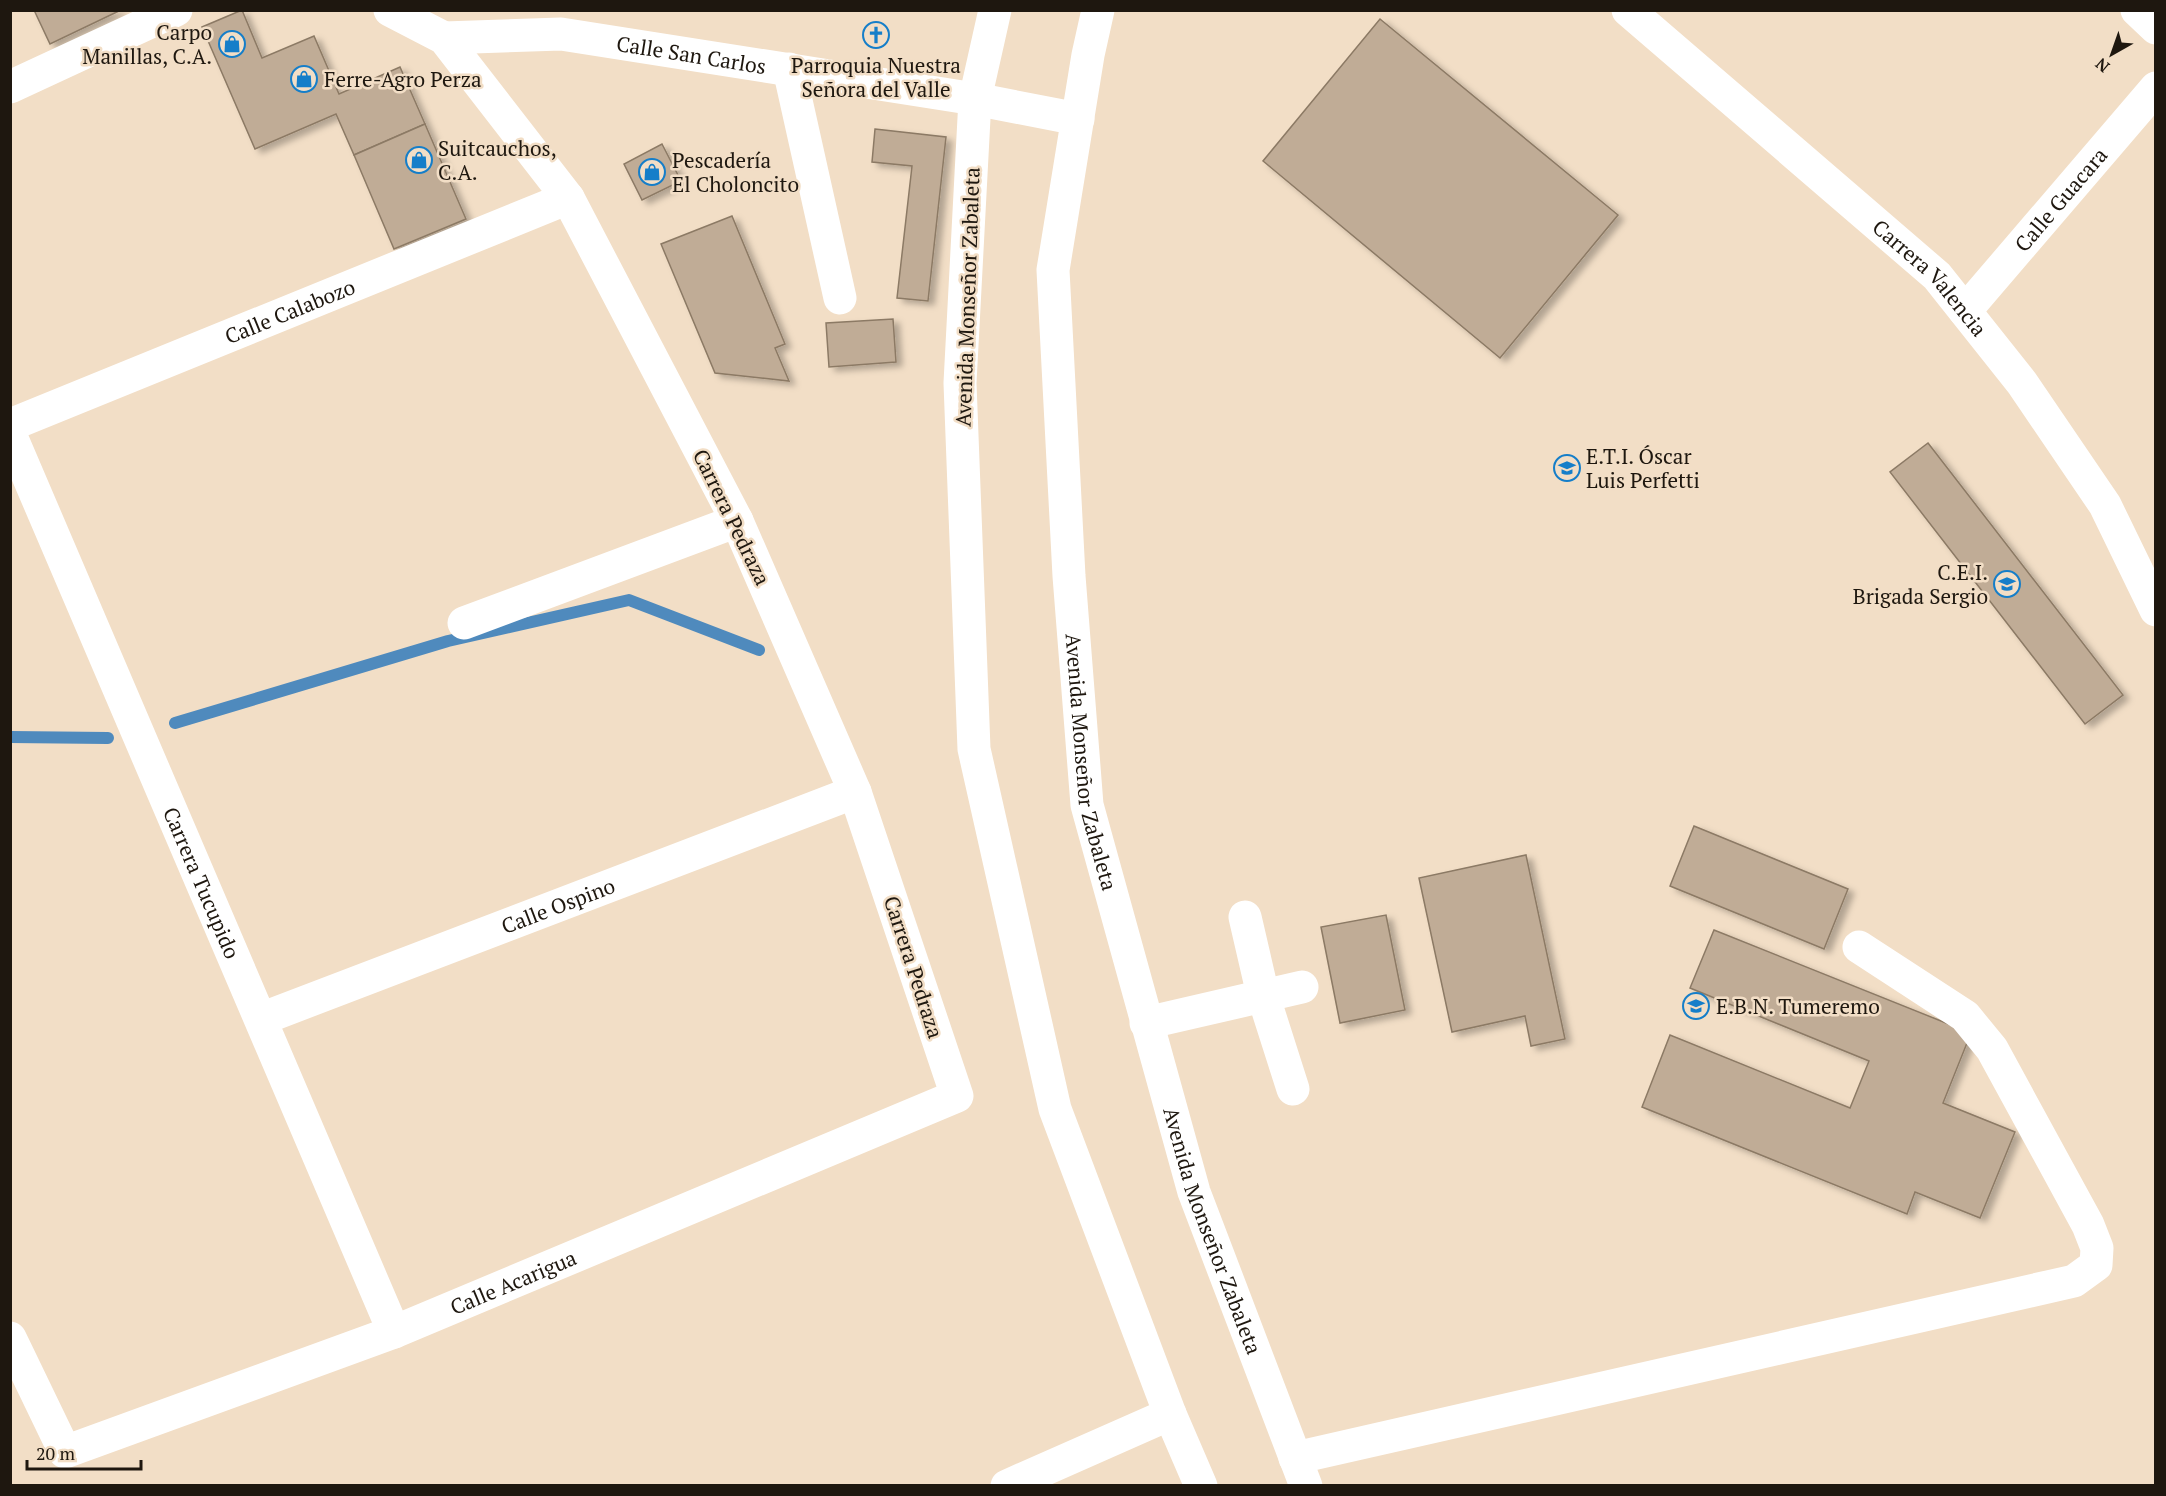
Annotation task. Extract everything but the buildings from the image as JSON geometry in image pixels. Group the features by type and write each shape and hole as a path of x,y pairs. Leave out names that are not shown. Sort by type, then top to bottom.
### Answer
{"street":[{"path":"10,87 176,10"},
{"name":"Carrera Pedraza","path":"390,10 444,38 568,198 737,520 855,792 957,1096"},
{"name":"Avenida Monseñor Zabaleta","path":"995,10 975,99 960,383 974,749 1055,1109 1170,1414 1201,1485"},
{"name":"Avenida Monseñor Zabaleta","path":"1098,10 1053,270 1069,576 1087,805 1194,1192 1301,1472"},
{"name":"Carrera Valencia","path":"1628,10 1937,276 2022,383 2105,505 2156,610"},
{"path":"2137,10 2156,28"},
{"name":"Calle San Carlos","path":"444,38 561,34 975,99 1078,119"},
{"path":"789,69 840,298"},
{"name":"Calle Guacara","path":"1965,311 2156,88"},
{"name":"Calle Calabozo","path":"10,425 568,198"},
{"name":"Carrera Tucupido","path":"10,434 394,1332"},
{"path":"464,623 737,520"},
{"name":"Calle Ospino","path":"261,1018 855,792"},
{"path":"1245,917 1263,995 1293,1089"},
{"path":"1301,1472 2074,1281 2096,1265 2097,1248 2088,1225 1992,1049 1965,1016 1859,947"},
{"path":"1146,1023 1302,987"},
{"name":"Calle Acarigua","path":"10,1338 65,1452 394,1332 957,1096"},
{"path":"1007,1485 1170,1414"}],"waterway":[{"path":"175,723 448,641 629,600 759,650"},
{"path":"10,737 108,738"}],"place":[{"name":"Parroquia Nuestra Señora del Valle","path":"876,35"},
{"name":"Carpo Manillas, C.A.","path":"232,44"},
{"name":"Ferre-Agro Perza","path":"304,79"},
{"name":"Suitcauchos, C.A.","path":"419,160"},
{"name":"Pescadería El Choloncito","path":"652,172"},
{"name":"E.T.I. Óscar Luis Perfetti","path":"1567,468"},
{"name":"C.E.I. Brigada Sergio","path":"2007,584"},
{"name":"E.B.N. Tumeremo","path":"1696,1006"}]}
